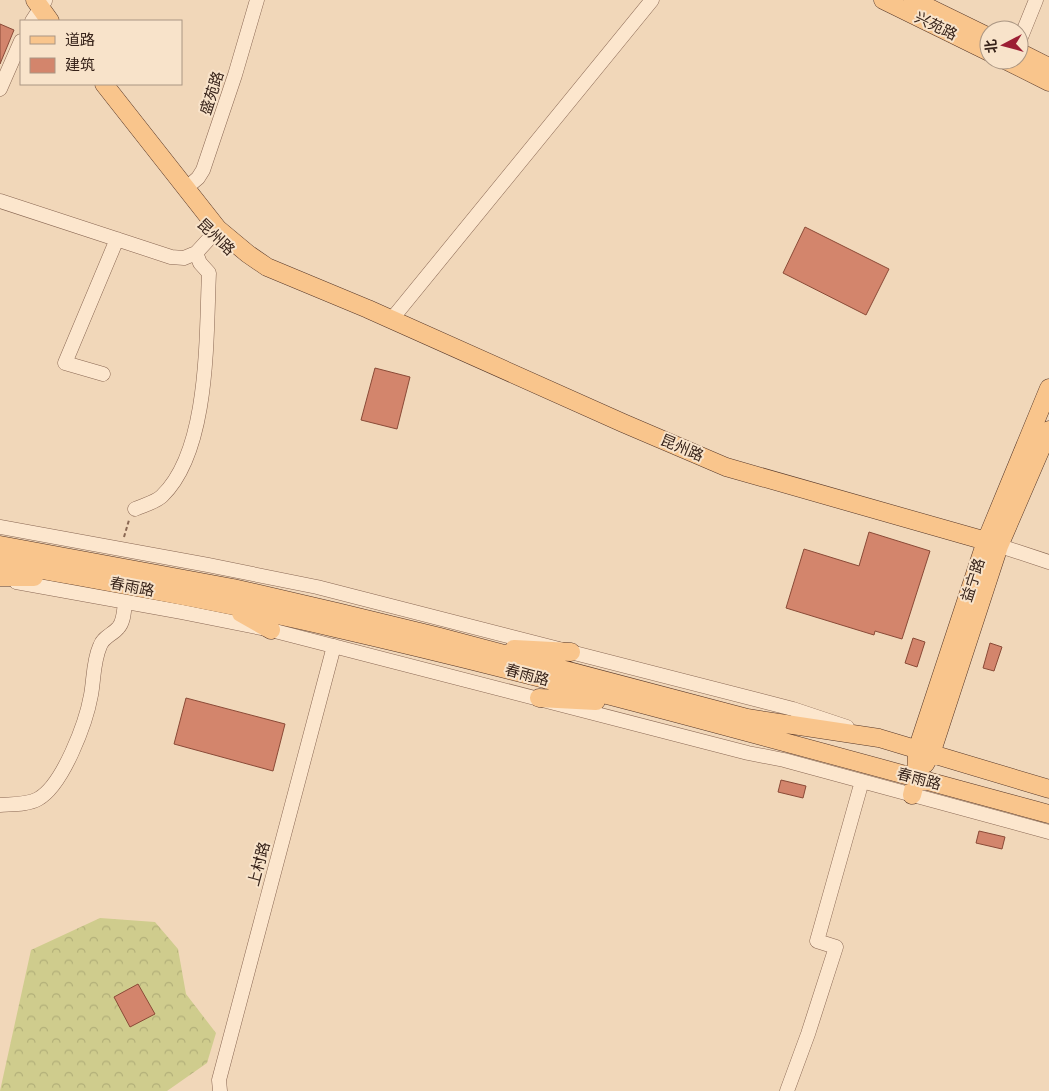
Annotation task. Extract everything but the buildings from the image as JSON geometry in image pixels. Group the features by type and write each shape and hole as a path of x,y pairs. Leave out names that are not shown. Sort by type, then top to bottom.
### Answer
{"main road":[{"name":"兴苑路","path":"883,0 979,47"},
{"name":"兴苑路","path":"913,0 979,32"},
{"path":"42,8 61,20"},
{"path":"1029,63 1049,67"},
{"path":"1029,70 1049,82"},
{"name":"昆州路","path":"94,85 175,193 214,233 267,267 368,309 726,467 992,544"},
{"name":"昆州路","path":"105,85 185,189 214,233"},
{"name":"益宁路","path":"914,787 1030,430 1049,388"},
{"name":"益宁路","path":"992,544 1049,430"},
{"path":"0,537 47,554"},
{"name":"春雨路","path":"0,545 234,588 476,646 747,718 879,738 1049,789"},
{"name":"春雨路","path":"0,562 352,631 642,704 914,787 1049,814"},
{"path":"0,578 84,578"},
{"path":"227,605 271,630"},
{"path":"476,646 571,652"},
{"path":"539,698 642,704"}],"street":[{"name":"盛苑路","path":"185,189 204,170 257,0"},
{"path":"391,320 652,0"},
{"path":"1028,20 1036,0"},
{"path":"0,89 20,43"},
{"path":"0,201 171,257 184,258 196,252 214,233"},
{"path":"103,374 64,362 118,239"},
{"path":"135,509 162,497 182,471 188,457 201,403 209,273 200,263 196,252"},
{"path":"0,527 317,587 793,709 879,738"},
{"path":"992,544 1049,562"},
{"path":"0,578 271,630 748,753 862,780 914,787 1049,832"},
{"path":"0,805 30,802 38,799 47,792 60,773 82,729 91,698 95,660 100,645 107,636 119,627 125,602"},
{"name":"上村路","path":"220,1091 219,1080 334,646"},
{"path":"787,1091 836,948 817,942 862,780"},
{"path":"1023,780 1049,782"}],"path":[{"path":"122,549 127,524 135,509"}],"green space":[{"path":"100,918 155,922 178,949 186,994 216,1033 207,1063 167,1091 0,1091 31,950"}]}
